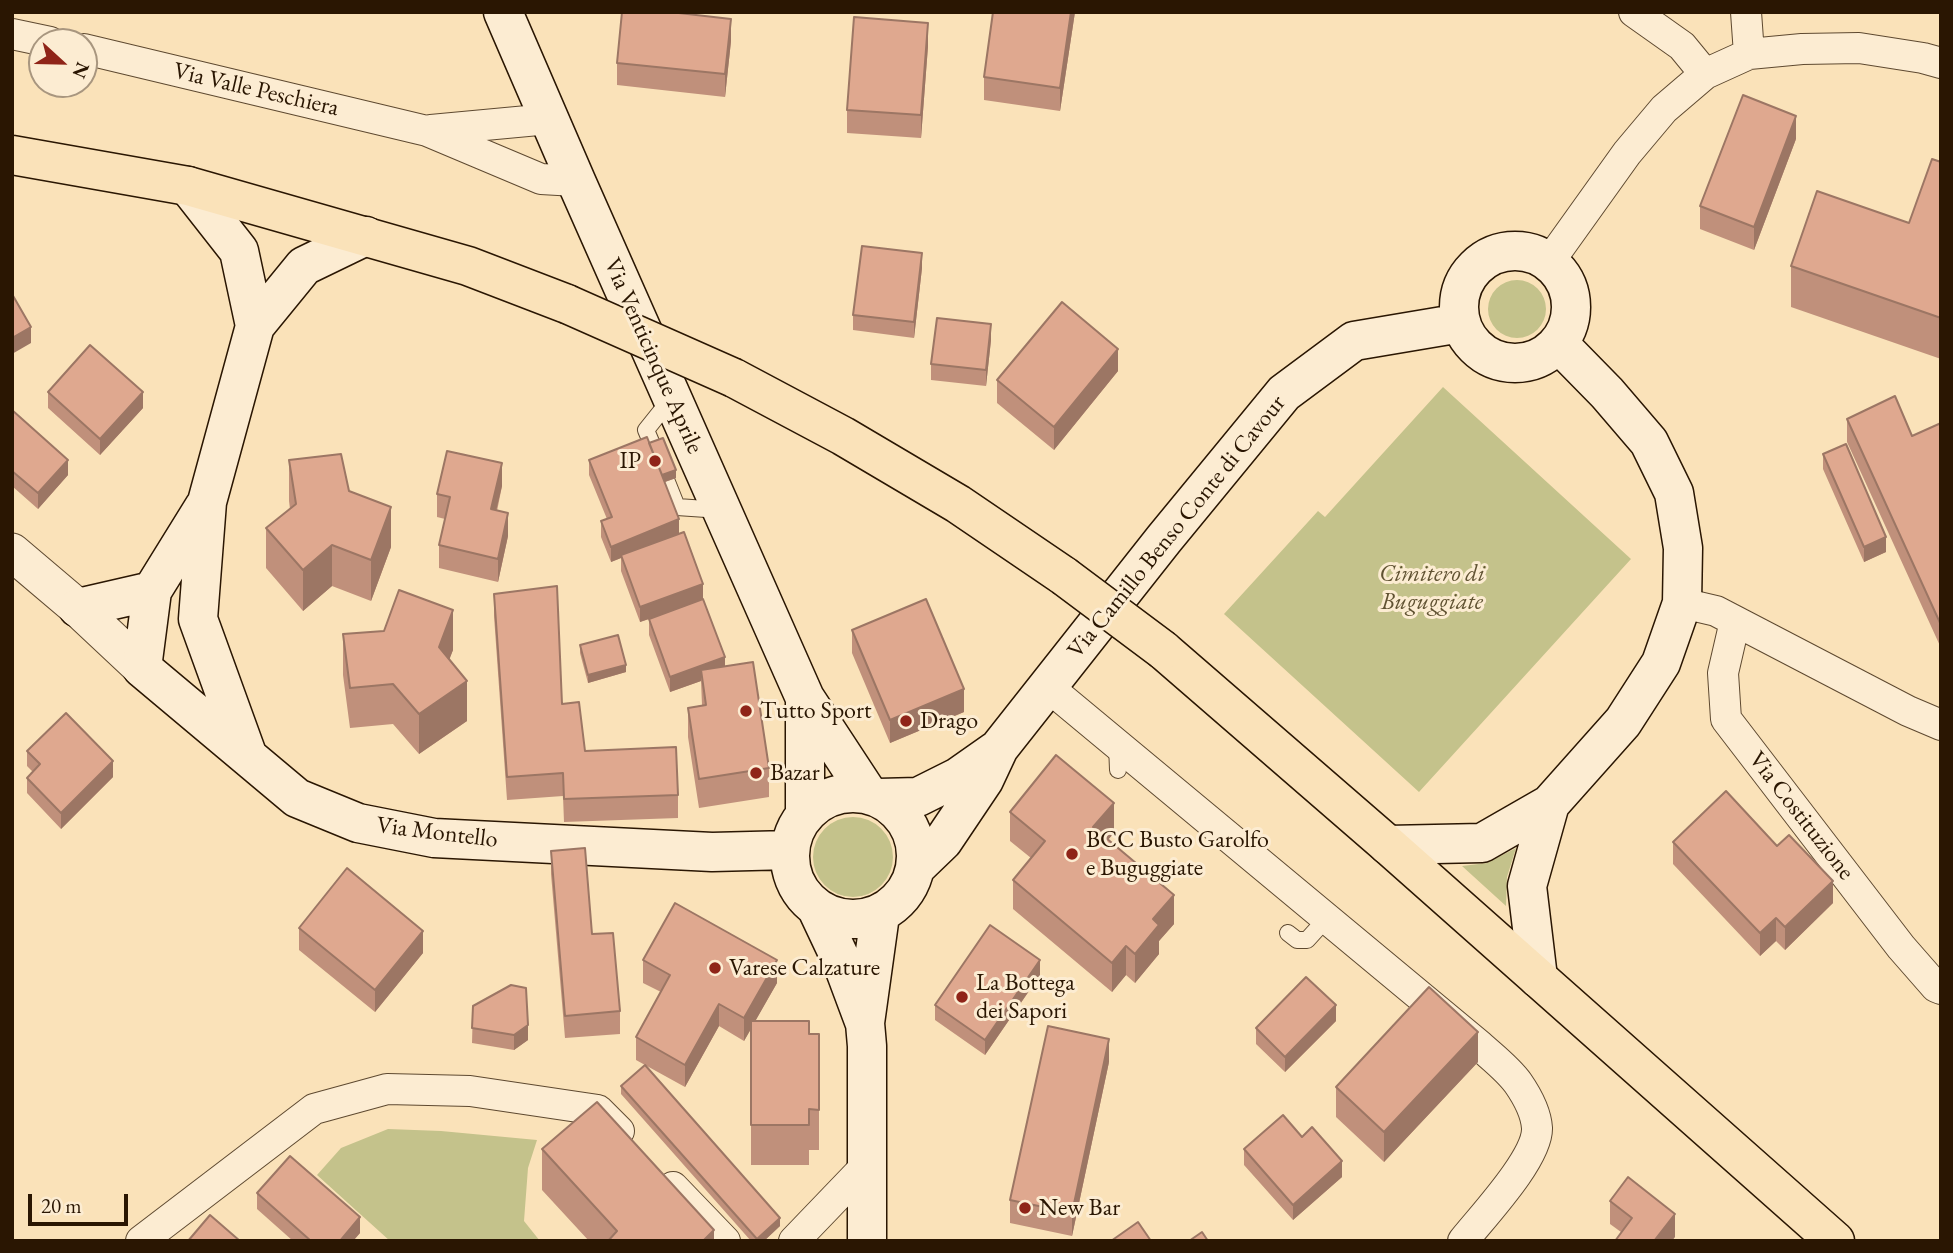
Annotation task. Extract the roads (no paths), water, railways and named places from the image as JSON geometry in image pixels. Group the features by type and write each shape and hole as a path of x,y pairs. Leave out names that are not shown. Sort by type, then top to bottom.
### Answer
{"main road":[{"name":"Via Venticinque Aprile","path":"503,12 805,698 874,796"},
{"path":"12,155 188,186 468,266 567,304 734,378 843,436 958,504 1064,576 1163,650 1388,845 1835,1241"},
{"path":"188,186 239,251 255,326"},
{"path":"248,758 198,620 207,502 255,326 304,266 366,236"},
{"path":"1517,251 1534,254 1549,262 1562,275 1569,291 1571,309 1568,327 1559,343 1546,354 1530,361 1512,363 1496,360 1481,351 1469,339 1461,323 1462,288 1471,273 1484,261 1499,253 1517,251"},
{"name":"Via Camillo Benso Conte di Cavour","path":"916,867 943,841 984,780 999,748 1284,393 1354,341 1461,323"},
{"path":"1388,845 1482,843 1550,804 1623,722 1661,663 1682,603 1683,548 1674,494 1648,442 1559,343"},
{"path":"142,668 152,591 207,502"},
{"path":"78,608 152,591"},
{"path":"142,668 198,620"},
{"name":"Via Montello","path":"142,668 297,798 358,823 434,838 712,852 790,850"},
{"name":"Via Venticinque Aprile","path":"805,698 805,815"},
{"name":"Via Camillo Benso Conte di Cavour","path":"874,796 918,797 958,777 999,748"},
{"path":"851,792 874,796 896,809 910,826 916,846 916,867 909,887 897,903 880,915 858,920 837,918 817,909 804,898 795,883 790,867 790,850 795,831 805,815 833,796 851,792"},
{"path":"1538,978 1527,886 1550,804"},
{"path":"817,909 842,962 864,1023 867,1046 867,1241"},
{"path":"864,1023 880,915"}],"street":[{"path":"1633,12 1682,46 1705,74"},
{"path":"1746,12 1749,54"},
{"path":"1549,262 1656,118 1705,74 1749,54 1802,49 1859,48 1941,63"},
{"name":"Via Valle Peschiera","path":"98,52 427,131 541,179 576,181"},
{"name":"Via Valle Peschiera","path":"427,131 549,120"},
{"name":"Via Montello","path":"12,552 78,608 142,668"},
{"path":"1682,603 1716,611 1908,711 1941,725"},
{"name":"Via Costituzione","path":"1735,621 1723,673 1726,719 1901,947 1936,987 1941,989"},
{"path":"1048,687 1117,757 1233,853 1327,918 1479,1045 1517,1082 1532,1107 1537,1128 1535,1146 1463,1241"},
{"path":"141,1241 314,1109 387,1089 470,1091 598,1110 725,1241"},
{"path":"794,1241 866,1167"}],"lane":[{"path":"654,449 646,430 671,398"},
{"path":"667,482 677,507 721,510"},
{"path":"1288,933 1297,940 1307,940 1327,918"}],"place":[{"name":"IP","path":"655,461"},
{"name":"Tutto Sport","path":"746,711"},
{"name":"Drago","path":"906,721"},
{"name":"Bazar","path":"756,773"},
{"name":"BCC Busto Garolfo e Buguggiate","path":"1072,854"},
{"name":"Varese Calzature","path":"715,968"},
{"name":"La Bottega dei Sapori","path":"962,997"},
{"name":"New Bar","path":"1025,1208"}],"park label":[{"name":"Cimitero di Buguggiate","path":"1432,588"}]}
